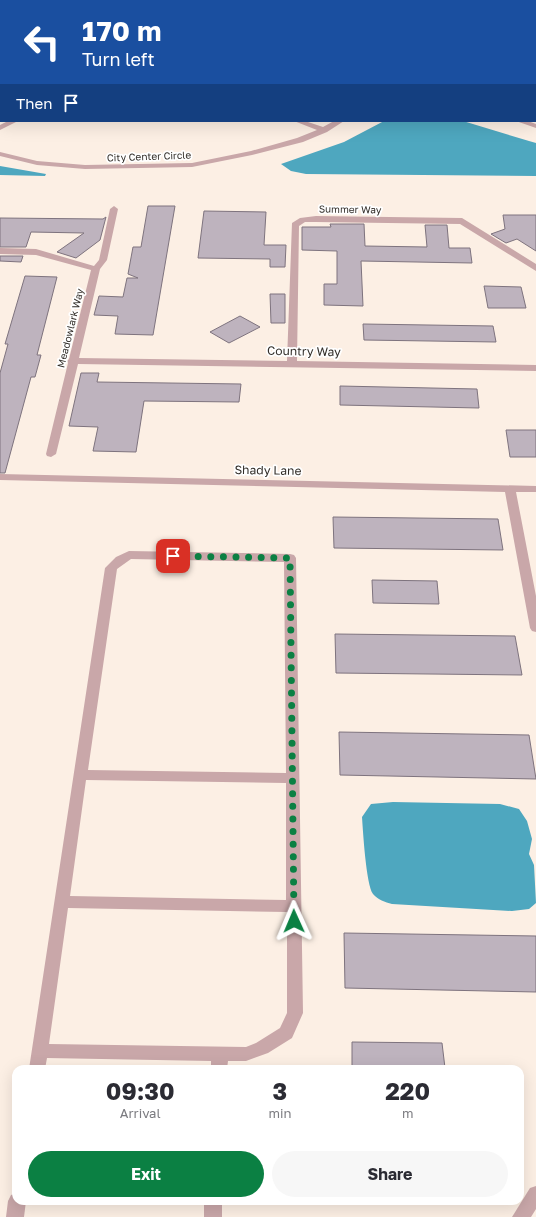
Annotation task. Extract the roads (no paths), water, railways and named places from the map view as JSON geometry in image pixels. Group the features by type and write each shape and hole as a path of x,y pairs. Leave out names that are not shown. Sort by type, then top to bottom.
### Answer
{"street":[{"path":"0,128 12,122"},
{"path":"301,122 324,130"},
{"name":"City Center Circle","path":"0,154 37,163 85,167 192,165 300,140 338,122"},
{"path":"523,122 536,126"},
{"name":"Meadowlark Way","path":"51,454 72,361 96,269 103,260 114,209"},
{"name":"Summer Way","path":"292,364 295,225 303,220 462,221 535,265"},
{"path":"0,251 36,252 96,269"},
{"name":"Country Way","path":"72,361 536,368"},
{"name":"Shady Lane","path":"0,477 536,489"},
{"path":"510,488 536,628"},
{"path":"37,1065 39,1051 81,775 111,568 120,560 129,555 290,558 295,1013 286,1033 262,1048 219,1062 39,1051"},
{"path":"81,775 292,778"},
{"path":"62,902 293,906"},
{"path":"521,1217 536,1194"},
{"path":"15,1217 16,1205"},
{"path":"213,1205 213,1217"}],"water":[{"path":"382,122 466,122 536,143 536,176 306,174 291,171 281,164 344,142"},
{"path":"0,166 46,174 45,176 0,175"},
{"path":"393,802 500,804 519,809 527,821 532,839 529,854 534,865 536,903 529,909 512,911 392,904 377,898 373,894 368,880 362,817 371,804"}]}
